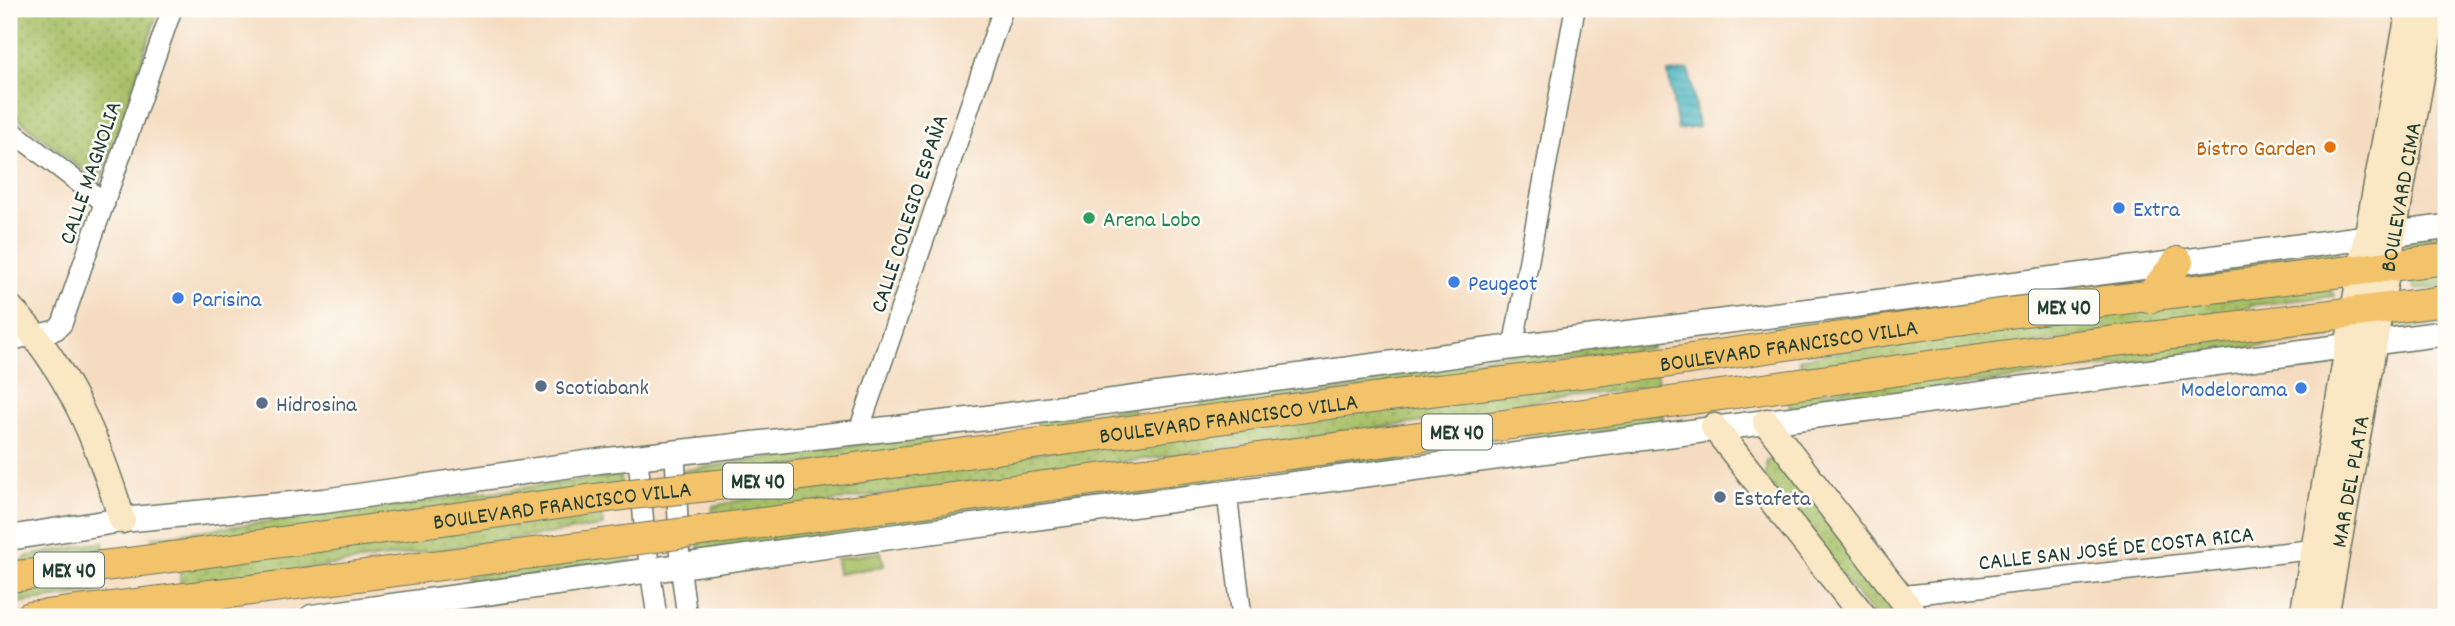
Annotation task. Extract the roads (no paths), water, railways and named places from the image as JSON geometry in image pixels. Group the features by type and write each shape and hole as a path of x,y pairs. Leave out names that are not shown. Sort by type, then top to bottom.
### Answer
{"main road":[{"name":"BOULEVARD CIMA","path":"2375,268 2367,237 2410,9"},
{"name":"BOULEVARD CIMA","path":"2362,345 2375,268 2395,234 2433,9"},
{"name":"BOULEVARD FRANCISCO VILLA","path":"9,577 142,562 631,494 766,480 1388,396 1670,362 1985,316 2149,298 2446,259"},
{"path":"2149,298 2178,262"},
{"name":"BOULEVARD FRANCISCO VILLA","path":"30,617 1396,440 2074,346 2446,301"},
{"path":"9,307 35,335 76,400 111,484 122,520"},
{"name":"MAR DEL PLATA","path":"2325,617 2326,548 2362,345"},
{"path":"1766,422 1916,617"},
{"path":"1714,427 1864,617"},
{"path":"2303,617 2326,548"}],"street":[{"name":"CALLE MAGNOLIA","path":"9,341 56,330 62,324 172,9"},
{"name":"CALLE COLEGIO ESPAÑA","path":"858,433 1003,9"},
{"path":"1513,347 1575,9"},
{"path":"9,129 105,203"},
{"name":"BOULEVARD FRANCISCO VILLA","path":"15,533 324,501 599,461 986,418 2446,227"},
{"path":"312,617 651,568 2446,333"},
{"path":"675,453 680,565 687,617"},
{"path":"638,458 645,536 657,617"},
{"path":"1227,494 1242,617"},
{"name":"CALLE SAN JOSÉ DE COSTA RICA","path":"1899,596 2326,548"}],"water":[{"path":"1689,70 1698,127 1678,130 1668,73"}],"place":[{"name":"Bistro Garden","path":"2330,147"},
{"name":"Extra","path":"2119,208"},
{"name":"Arena Lobo","path":"1089,218"},
{"name":"Peugeot","path":"1454,282"},
{"name":"Parisina","path":"178,298"},
{"name":"Scotiabank","path":"541,386"},
{"name":"Modelorama","path":"2301,388"},
{"name":"Hidrosina","path":"262,403"},
{"name":"Estafeta","path":"1720,497"}]}
